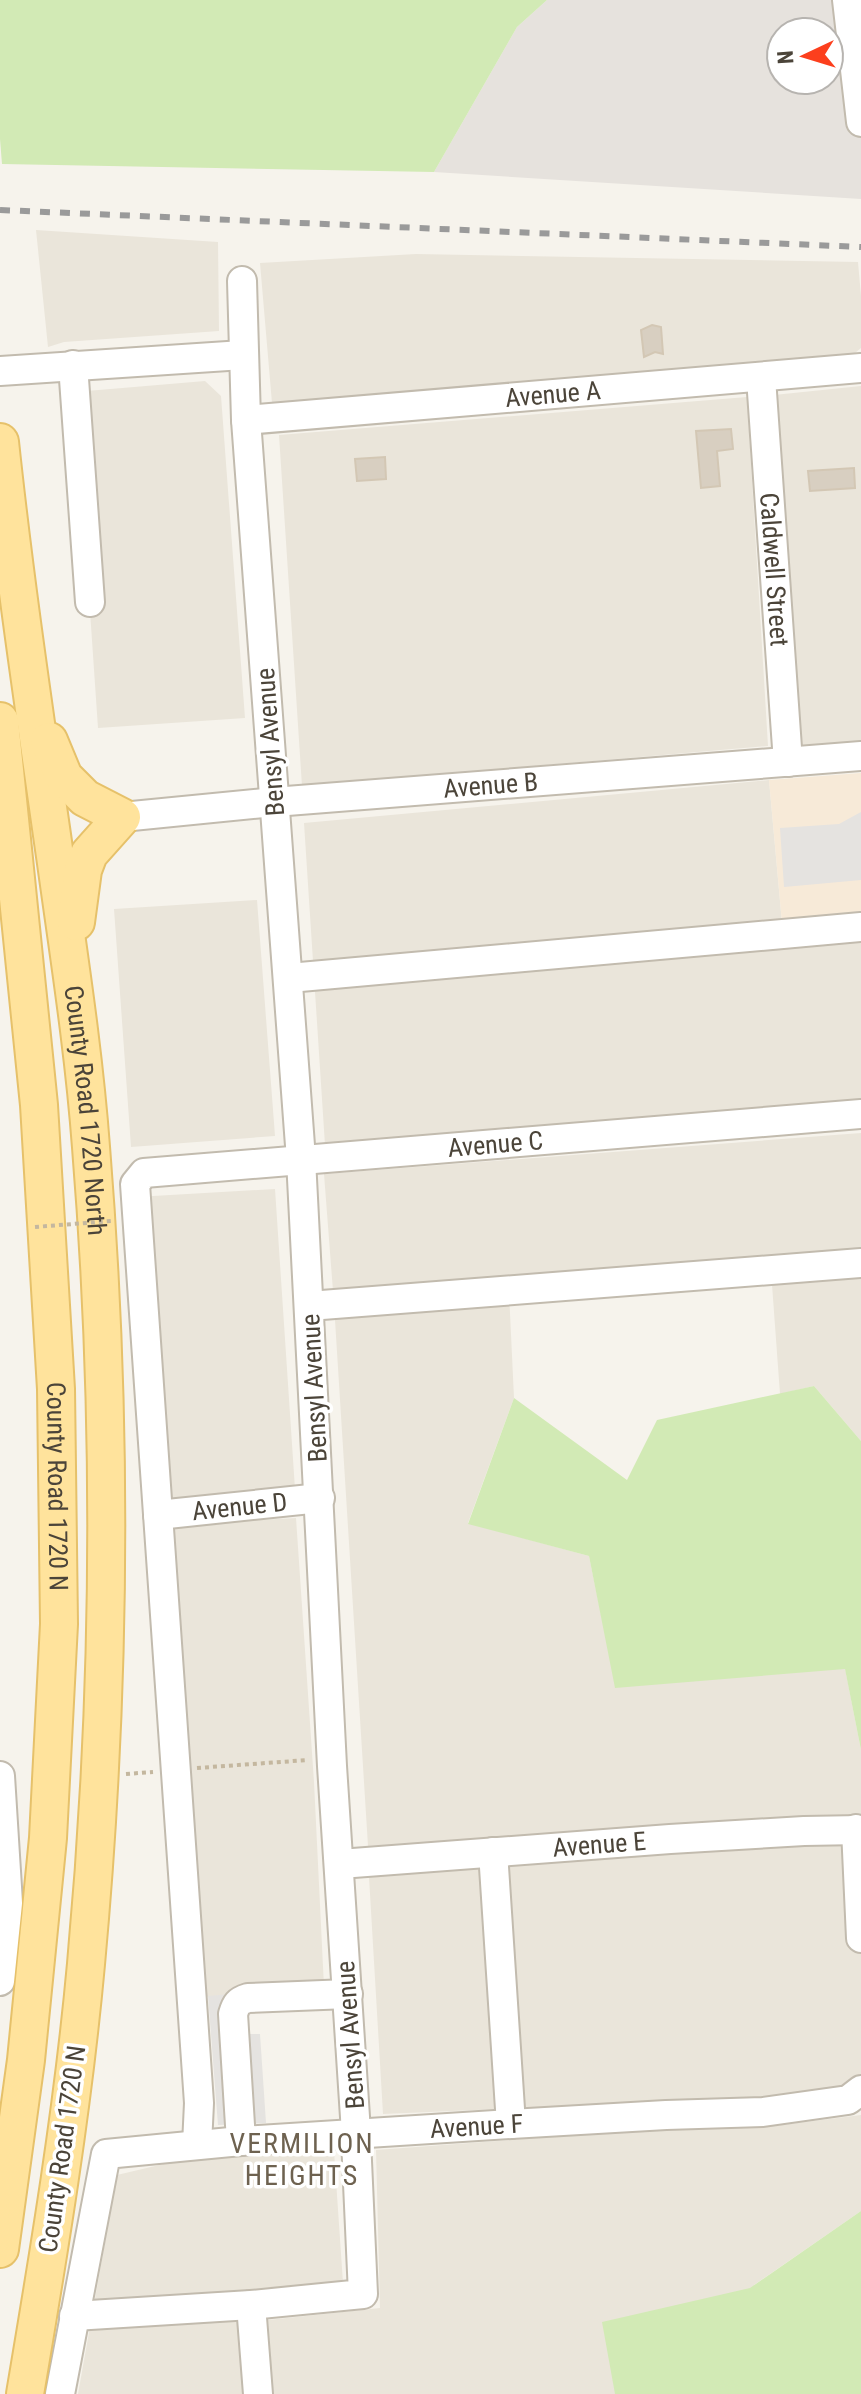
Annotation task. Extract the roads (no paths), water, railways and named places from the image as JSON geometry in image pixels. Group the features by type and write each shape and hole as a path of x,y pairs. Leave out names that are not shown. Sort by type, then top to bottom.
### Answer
{"main road":[{"path":"0,442 33,703 64,777 85,798 122,817 89,854 83,870 71,966"},
{"name":"County Road 1720 North","path":"33,703 71,966 91,1145 103,1354 107,1519"},
{"name":"County Road 1720 N","path":"0,721 39,1105 55,1374 59,1624 48,1838 26,2060 0,2249"},
{"path":"0,848 22,929"},
{"name":"County Road 1720 N","path":"25,2394 65,2139 86,1964 106,1647 107,1519"}],"street":[{"path":"849,0 861,122"},
{"name":"Bensyl Avenue","path":"242,281 246,420 301,1159 363,2294 251,2305"},
{"path":"0,371 243,355"},
{"path":"63,366 90,602"},
{"name":"Avenue A","path":"246,420 861,368"},
{"name":"Caldwell Street","path":"761,378 788,762"},
{"name":"Avenue B","path":"122,817 274,802 861,756"},
{"path":"289,978 861,927"},
{"name":"Avenue C","path":"158,1515 135,1184 144,1173 861,1114"},
{"path":"309,1306 861,1263"},
{"name":"Avenue D","path":"158,1515 320,1498"},
{"path":"158,1515 199,2103 197,2145"},
{"path":"0,1973 3,1925 8,1903 1,1794"},
{"path":"858,1830 861,1938"},
{"name":"Avenue E","path":"340,1864 858,1830"},
{"path":"493,1852 511,2124"},
{"path":"241,2141 233,2014 235,2004 248,1998 348,1994"},
{"name":"Avenue F","path":"74,2316 106,2154 241,2141 763,2112 854,2095"},
{"path":"60,2394 74,2316 251,2305 258,2394"}],"railway":[{"path":"0,210 861,247"}],"district":[{"name":"VERMILION HEIGHTS","path":"302,2159"}]}
